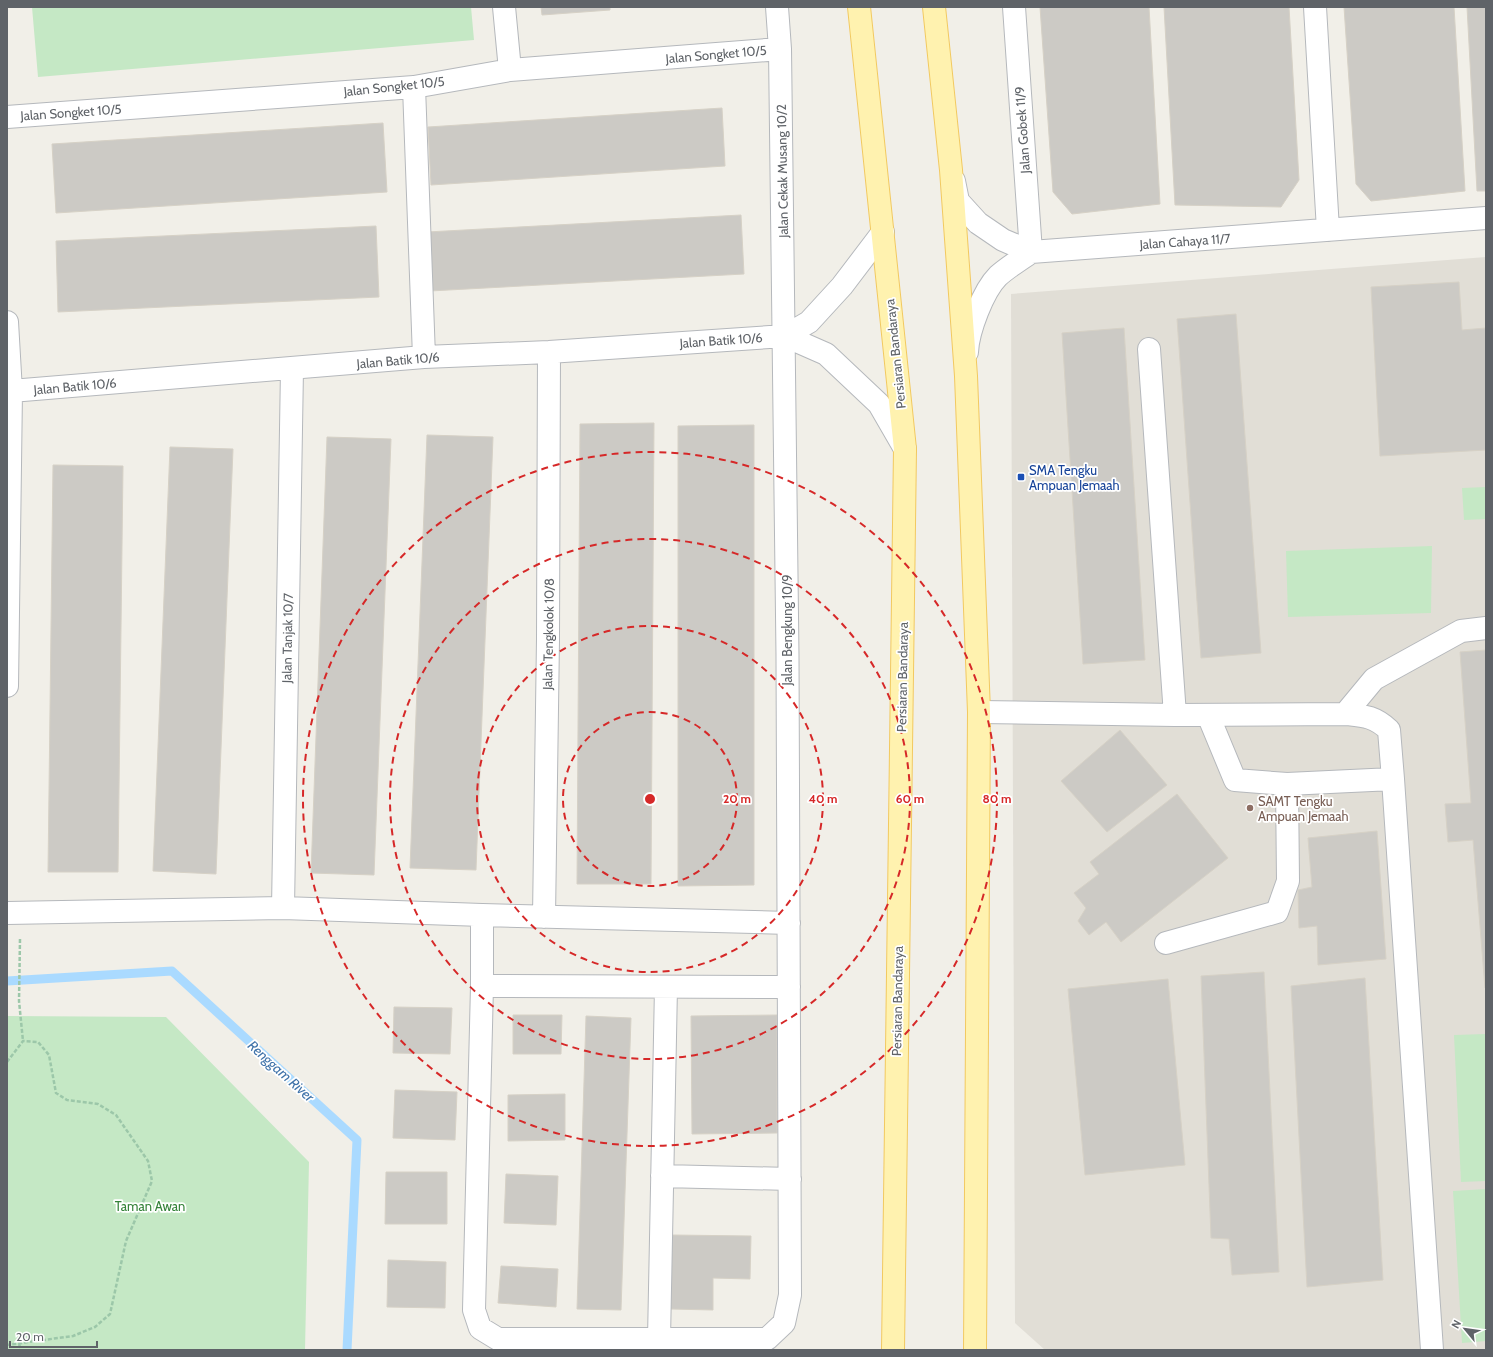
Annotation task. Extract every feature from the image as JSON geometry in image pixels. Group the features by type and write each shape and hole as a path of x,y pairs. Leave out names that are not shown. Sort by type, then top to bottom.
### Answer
{"main road":[{"name":"Persiaran Bandaraya","path":"859,7 905,449 893,1350"},
{"path":"934,7 951,170 966,376 979,712 975,1350"},
{"path":"975,1317 982,1350"},
{"path":"886,1350 893,1324"}],"street":[{"path":"504,7 510,70"},
{"name":"Jalan Cekak Musang 10/2","path":"777,7 780,49 785,336"},
{"name":"Jalan Gobek 11/9","path":"1014,7 1031,252"},
{"path":"1315,7 1328,230"},
{"name":"Jalan Songket 10/5","path":"7,117 414,87 510,70 780,49"},
{"path":"414,87 424,357"},
{"path":"951,170 958,201 978,223 1003,240 1031,252"},
{"name":"Jalan Cahaya 11/7","path":"1031,252 1486,218"},
{"name":"Jalan Batik 10/6","path":"11,392 424,357 549,352 785,336 809,322 842,286 883,232"},
{"path":"966,376 968,341 980,302 998,276 1031,252"},
{"path":"7,322 11,392 7,686"},
{"name":"Jalan Batik 10/6","path":"785,336 826,354 832,359 879,404 905,449"},
{"name":"Jalan Bengkung 10/9","path":"482,915 482,986 474,1310 480,1328 498,1339 767,1339 784,1323 790,1296 785,336"},
{"path":"1150,349 1175,715"},
{"name":"Jalan Tengkolok 10/8","path":"544,916 548,639 549,352"},
{"name":"Jalan Tanjak 10/7","path":"283,908 292,369"},
{"path":"1345,714 1374,679 1461,631 1486,628"},
{"path":"979,712 1175,715 1345,714 1361,715 1379,721 1389,730 1432,1350"},
{"path":"1208,715 1235,780 1287,784 1393,780"},
{"path":"1166,942 1276,912 1288,881 1287,784"},
{"path":"7,913 283,908 789,923"},
{"path":"482,986 789,987"},
{"path":"659,1339 666,987"},
{"path":"662,1176 790,1179"}],"path":[{"path":"7,1062 23,1041 19,1001 18,951"},
{"path":"7,1345 73,1336 95,1327 110,1314 126,1241 152,1181 148,1161 116,1115 98,1104 66,1100 56,1093 49,1055 38,1042 23,1041"},
{"path":"19,1344 21,1350"}],"shaded area":[{"name":"SAMT Tengku Ampuan Jemaah","path":"1486,257 1486,1350 1045,1350 1015,1323 1011,294"}],"green space":[{"path":"32,7 471,7 474,40 38,77"},
{"path":"1486,487 1486,519 1464,520 1462,488"},
{"path":"1432,546 1431,613 1288,617 1286,551"},
{"name":"Taman Awan","path":"7,1016 166,1017 309,1162 305,1350 7,1350"},
{"path":"1486,1034 1486,1181 1461,1182 1454,1035"},
{"path":"1486,1189 1486,1341 1462,1343 1453,1191"}],"building":[{"path":"541,7 610,7 610,10 542,15"},
{"path":"1040,7 1149,7 1160,204 1072,214 1053,192"},
{"path":"1164,7 1289,7 1299,180 1281,207 1175,205"},
{"path":"1344,7 1454,7 1465,191 1371,201 1356,184"},
{"path":"1467,7 1486,7 1486,191 1477,191"},
{"path":"722,108 725,166 431,185 428,127"},
{"path":"383,123 387,192 56,213 52,144"},
{"path":"741,215 744,274 430,291 427,232"},
{"path":"376,226 379,297 58,312 56,241"},
{"path":"1459,282 1462,330 1486,328 1486,450 1380,456 1371,287"},
{"path":"1236,314 1261,653 1201,658 1177,319"},
{"path":"1124,328 1145,660 1083,664 1062,333"},
{"path":"654,423 651,884 577,884 580,424"},
{"path":"754,425 754,885 678,886 678,426"},
{"path":"427,435 493,437 476,870 410,868"},
{"path":"327,437 391,439 374,875 311,873"},
{"path":"170,447 233,449 216,874 153,871"},
{"path":"53,465 123,466 118,872 48,872"},
{"path":"1486,650 1485,988 1473,840 1448,842 1445,804 1471,803 1460,652"},
{"path":"1120,730 1167,785 1107,832 1061,781"},
{"path":"1177,794 1228,858 1121,942 1106,922 1089,935 1078,921 1086,908 1074,893 1099,874 1090,862"},
{"path":"1377,831 1386,959 1318,965 1317,926 1299,928 1298,890 1312,887 1308,838"},
{"path":"1264,972 1279,1272 1232,1275 1229,1239 1211,1238 1201,976"},
{"path":"1365,978 1383,1280 1307,1287 1291,986"},
{"path":"1168,979 1185,1165 1085,1175 1068,989"},
{"path":"394,1007 452,1008 450,1054 393,1053"},
{"path":"513,1015 562,1015 561,1054 513,1054"},
{"path":"777,1015 777,1133 692,1134 691,1016"},
{"path":"586,1016 631,1018 621,1310 577,1309"},
{"path":"395,1090 457,1092 455,1140 393,1138"},
{"path":"565,1094 565,1140 508,1141 508,1095"},
{"path":"386,1172 447,1172 447,1224 385,1224"},
{"path":"506,1174 558,1176 556,1225 504,1223"},
{"path":"672,1235 751,1236 750,1279 713,1278 713,1310 671,1309"},
{"path":"388,1260 446,1262 445,1308 387,1307"},
{"path":"501,1266 558,1269 556,1307 498,1303"}],"waterway":[{"name":"Renggam River","path":"7,981 172,971 357,1140 347,1350"}],"place":[{"name":"SMA Tengku Ampuan Jemaah","path":"1021,477"},
{"name":"SAMT Tengku Ampuan Jemaah","path":"1250,808"}]}
